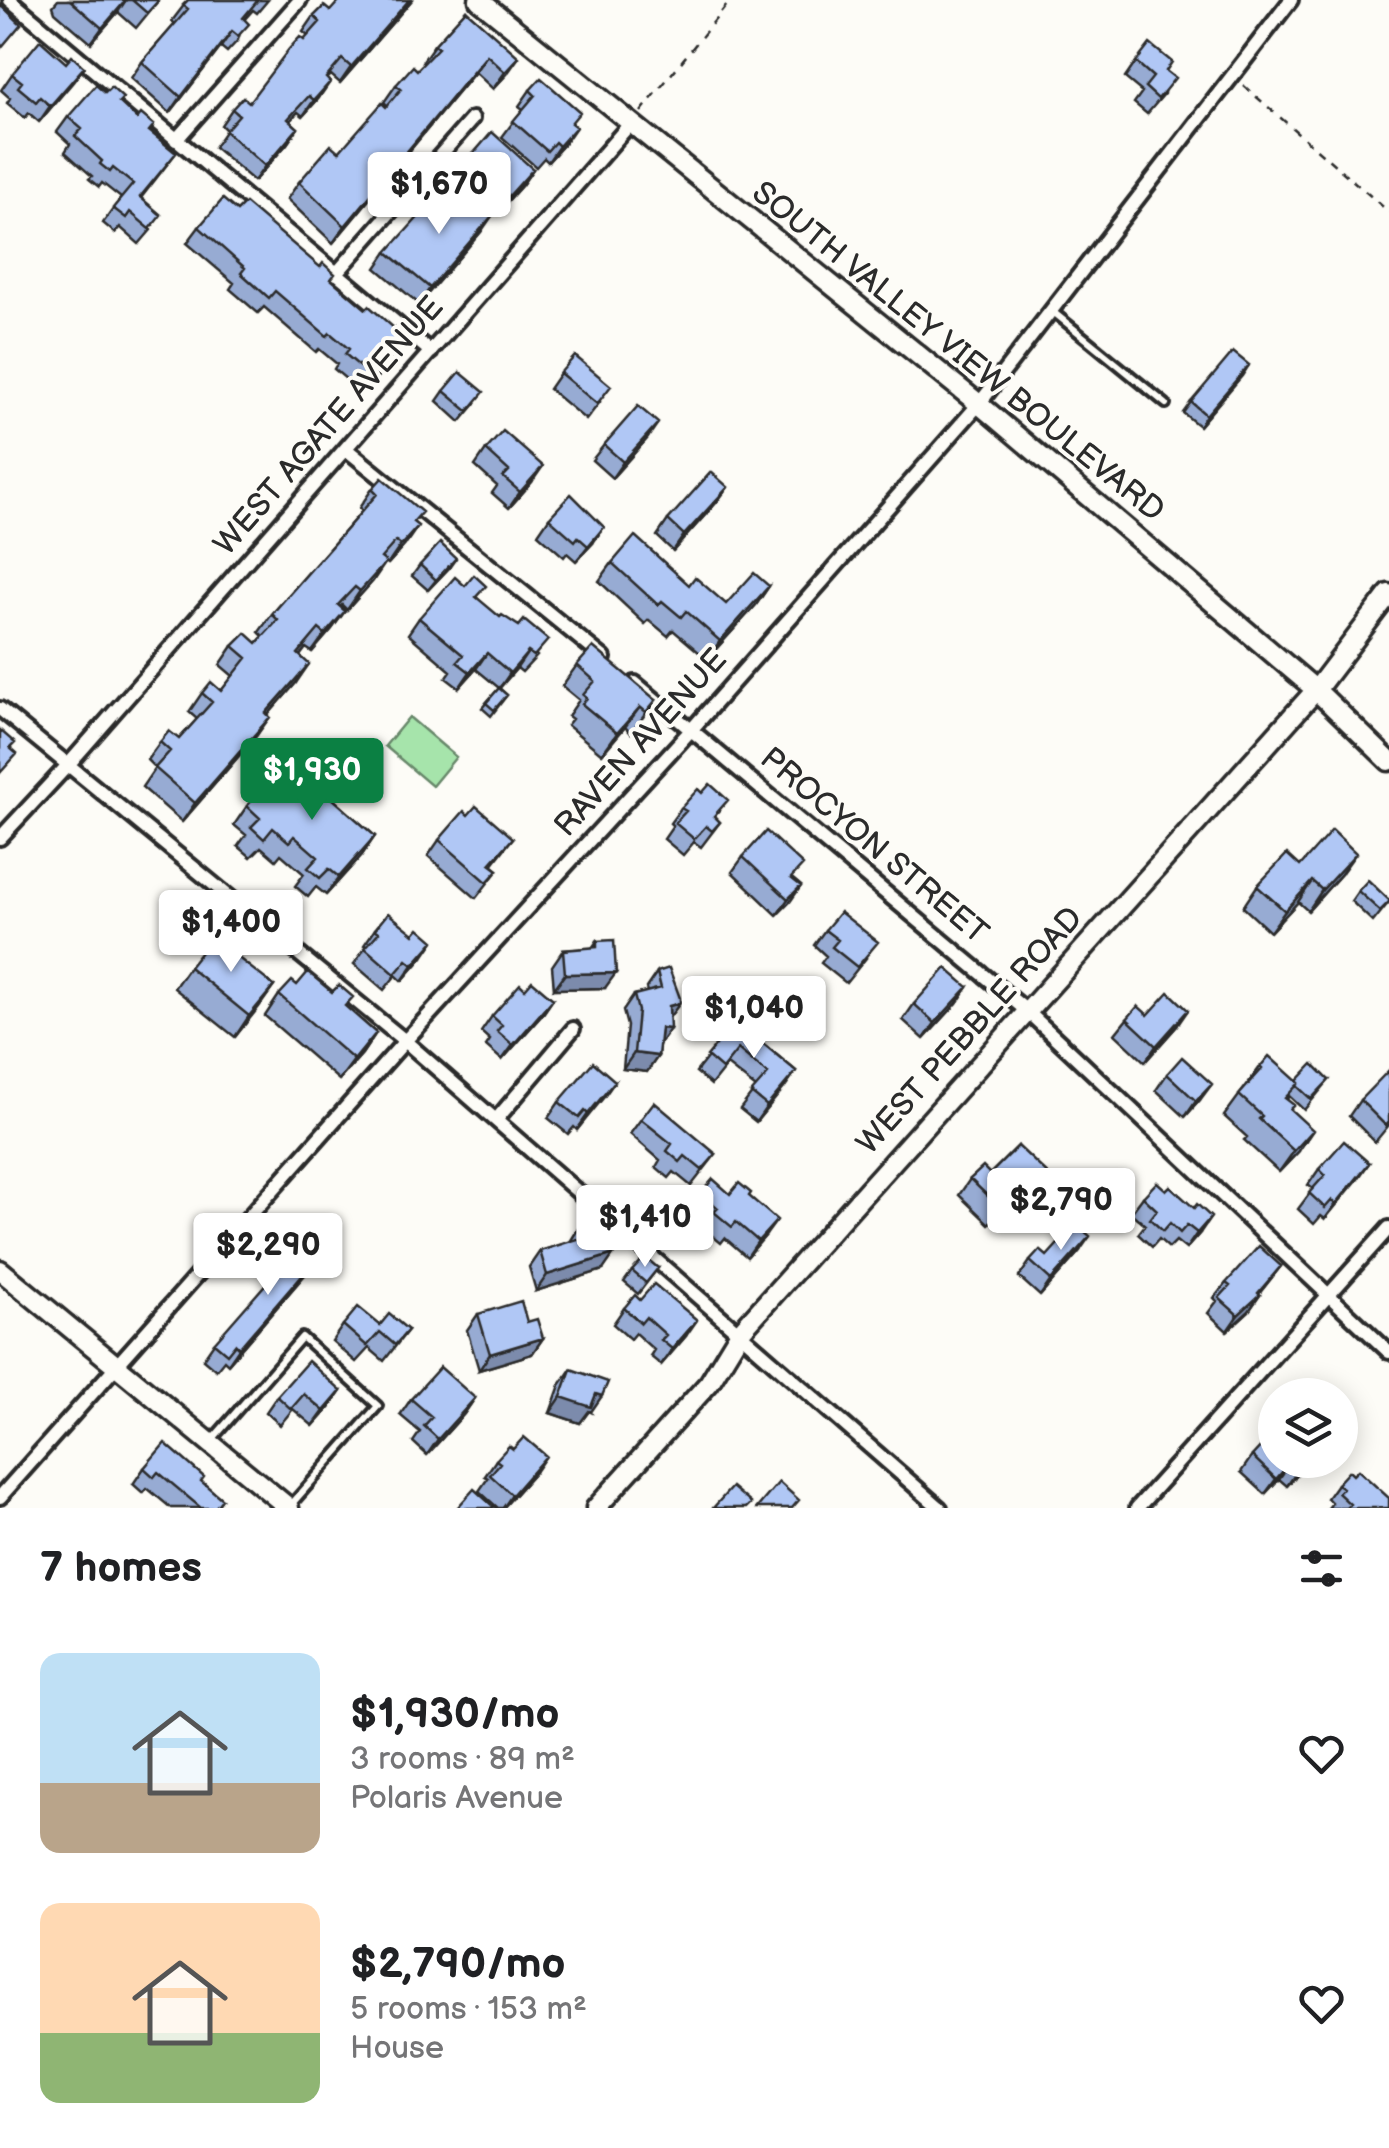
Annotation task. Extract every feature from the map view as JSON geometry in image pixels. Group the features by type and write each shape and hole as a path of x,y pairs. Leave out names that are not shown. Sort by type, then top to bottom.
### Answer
{"street":[{"path":"176,140 300,0"},
{"name":"SOUTH VALLEY VIEW BOULEVARD","path":"480,0 979,404 1316,690 1389,761"},
{"name":"RAVEN AVENUE","path":"0,1497 114,1365 692,729 979,404 1291,0"},
{"path":"19,3 176,140 432,352"},
{"path":"336,274 472,119"},
{"name":"WEST AGATE AVENUE","path":"0,838 630,124"},
{"name":"PROCYON STREET","path":"346,449 692,729 1028,1012 1389,1352"},
{"name":"WEST PEBBLE ROAD","path":"600,1507 709,1383 740,1332 1316,690 1389,594"},
{"path":"0,709 405,1041 940,1508"},
{"path":"496,1120 572,1030"},
{"path":"1137,1508 1389,1228"},
{"path":"0,1270 289,1508"}],"lane":[{"path":"1050,310 1166,404"},
{"path":"209,1443 302,1337 378,1406 289,1508"}],"path":[{"path":"630,124 731,0"},
{"path":"1232,76 1389,212"}],"green space":[{"path":"409,717 456,757 432,786 385,746"}],"building":[{"path":"70,0 126,0 102,28"},
{"path":"132,0 157,0 158,1 147,13"},
{"path":"188,0 258,0 243,18 249,24 238,36 232,31 181,97 142,62 188,9 183,5"},
{"path":"340,0 409,0 351,67 342,59 326,78 330,82 314,100 309,96 288,119 298,128 265,166 225,131 239,115 232,109 243,97 249,102 289,49 300,37 304,40 320,22 314,16 324,6 330,11"},
{"path":"0,4 21,24 0,49"},
{"path":"466,10 519,57 505,72 487,55 345,226 299,182 331,145 339,152 382,103 386,107 401,89 396,85 413,66 417,70 438,48 434,45"},
{"path":"40,40 66,63 72,56 84,67 50,106 40,97 36,102 18,87 22,82 12,74"},
{"path":"1150,44 1172,62 1166,71 1175,78 1158,99 1145,87 1153,77 1136,62"},
{"path":"541,78 580,112 571,123 576,127 559,146 555,142 547,151 513,121 535,95 530,90"},
{"path":"96,85 105,93 111,87 123,98 119,102 137,119 141,114 154,125 149,131 176,153 140,197 161,215 150,229 130,212 126,218 113,208 133,184 113,168 110,172 100,164 102,161 75,136 82,129 68,117"},
{"path":"492,132 533,169 508,197 467,161"},
{"path":"440,193 457,207 467,195 492,216 430,288 387,252"},
{"path":"223,199 237,211 245,203 320,267 323,263 335,274 331,279 366,309 369,306 395,329 401,322 413,332 378,374 368,365 364,370 345,354 349,349 330,333 327,336 275,291 269,298 241,273 245,268 199,227"},
{"path":"1233,352 1249,365 1206,415 1191,402"},
{"path":"575,356 611,386 597,404 560,373"},
{"path":"460,372 484,392 468,411 444,391"},
{"path":"638,406 658,423 623,462 604,445"},
{"path":"503,431 543,466 520,492 503,477 509,471 486,450"},
{"path":"711,472 728,487 684,535 668,520"},
{"path":"382,478 422,512 413,522 418,526 401,545 396,541 381,558 386,562 360,591 355,587 338,605 345,611 325,634 319,629 298,654 309,664 266,713 270,717 195,803 155,768 170,751 160,742 169,731 179,739 212,702 202,693 211,682 221,691 247,658 233,646 246,633 257,643 278,620 272,614 377,494 372,489"},
{"path":"571,494 604,527 588,546 578,537 575,541 549,518"},
{"path":"635,536 689,585 695,577 726,604 754,573 769,586 720,641 686,611 681,617 662,601 658,605 612,563"},
{"path":"440,543 456,558 436,580 420,565"},
{"path":"474,575 486,586 476,597 500,617 519,626 524,620 548,640 534,656 528,652 510,673 487,653 470,672 457,662 463,655 419,618 455,577 465,586"},
{"path":"593,647 656,700 646,712 640,707 617,733 582,704 587,698 583,695 595,681 577,665"},
{"path":"499,688 507,695 494,710 486,703"},
{"path":"0,730 15,743 10,748 17,754 0,773"},
{"path":"311,771 326,785 323,790 375,836 339,877 329,869 320,878 308,868 318,857 294,836 289,842 273,828 264,839 251,827 260,818 247,806 268,783 273,788 280,780 293,791"},
{"path":"710,784 728,800 714,816 720,822 712,831 706,826 694,839 675,823 686,811 681,808 698,789 702,793"},
{"path":"476,806 513,838 490,864 498,870 487,882 439,840 464,811 468,815"},
{"path":"1332,830 1356,853 1322,890 1312,881 1285,911 1257,886 1287,854 1300,866"},
{"path":"766,831 803,865 791,878 801,886 788,899 743,857"},
{"path":"1368,880 1389,900 1380,911 1358,891"},
{"path":"840,912 878,942 857,967 832,947 838,940 825,930"},
{"path":"388,913 414,934 419,928 434,941 413,965 407,960 395,974 365,948"},
{"path":"217,932 240,951 236,956 274,986 249,1016 189,967"},
{"path":"614,940 616,973 565,974 563,950 597,947 597,941"},
{"path":"669,968 680,998 680,1003 669,1006 670,1029 661,1028 658,1056 634,1053 638,1011 634,995 661,988 657,972"},
{"path":"946,968 968,987 935,1023 914,1004"},
{"path":"308,972 332,992 339,985 353,997 345,1006 376,1033 354,1060 279,995 292,981 297,985"},
{"path":"532,981 553,999 513,1045 497,1031 502,1025 492,1016 520,984 525,989"},
{"path":"1169,992 1188,1010 1156,1046 1127,1019 1138,1006 1148,1015"},
{"path":"736,1021 796,1071 767,1106 751,1093 768,1074 738,1049 722,1069 707,1056"},
{"path":"1269,1056 1299,1083 1285,1098 1294,1105 1290,1109 1313,1130 1294,1151 1239,1095"},
{"path":"1182,1057 1212,1084 1196,1101 1167,1074"},
{"path":"593,1062 615,1081 588,1114 585,1111 579,1118 559,1102"},
{"path":"1313,1064 1329,1080 1311,1099 1297,1086 1297,1081"},
{"path":"1389,1070 1389,1122 1386,1126 1360,1100"},
{"path":"654,1102 716,1154 702,1170 685,1156 680,1162 667,1151 672,1144 641,1119"},
{"path":"1344,1141 1369,1163 1336,1204 1332,1200 1325,1208 1309,1193 1325,1175 1319,1169"},
{"path":"1018,1146 1052,1178 1037,1194 1025,1182 1000,1208 970,1179 983,1167 990,1174"},
{"path":"713,1179 730,1194 739,1183 777,1220 758,1241 736,1222 732,1227 714,1212 718,1208 701,1193"},
{"path":"1157,1182 1166,1190 1170,1186 1194,1208 1197,1204 1211,1217 1197,1233 1187,1225 1180,1233 1170,1223 1163,1231 1150,1219 1157,1210 1143,1197"},
{"path":"1076,1224 1090,1236 1051,1280 1030,1261 1040,1250 1047,1256"},
{"path":"592,1225 595,1237 607,1234 614,1254 547,1275 540,1251 581,1238 578,1229"},
{"path":"304,1240 320,1254 239,1348 235,1344 227,1354 214,1343"},
{"path":"1259,1246 1281,1266 1260,1295 1238,1315 1219,1298 1230,1286 1226,1283"},
{"path":"645,1257 658,1268 646,1283 632,1271"},
{"path":"654,1284 697,1320 672,1349 661,1340 666,1335 646,1317 641,1323 624,1308 635,1295 640,1300"},
{"path":"521,1301 527,1322 537,1319 543,1338 490,1354 478,1314"},
{"path":"358,1307 380,1325 389,1314 408,1330 395,1345 380,1332 367,1346 343,1325"},
{"path":"308,1361 341,1391 324,1411 304,1394 291,1409 277,1396"},
{"path":"440,1367 475,1398 438,1439 424,1426 432,1417 411,1399"},
{"path":"571,1369 608,1382 602,1396 596,1394 591,1407 561,1397"},
{"path":"524,1437 546,1456 512,1495 490,1475 500,1463 496,1460"},
{"path":"165,1443 204,1477 201,1481 222,1499 215,1508 201,1508 158,1472 154,1477 144,1468"},
{"path":"1358,1470 1389,1498 1389,1508 1346,1508 1350,1504 1338,1493 1343,1488 1337,1484 1343,1478 1358,1478"},
{"path":"779,1482 799,1500 792,1508 757,1508"},
{"path":"732,1487 751,1503 746,1508 713,1508"},
{"path":"474,1489 495,1508 457,1508"}]}
